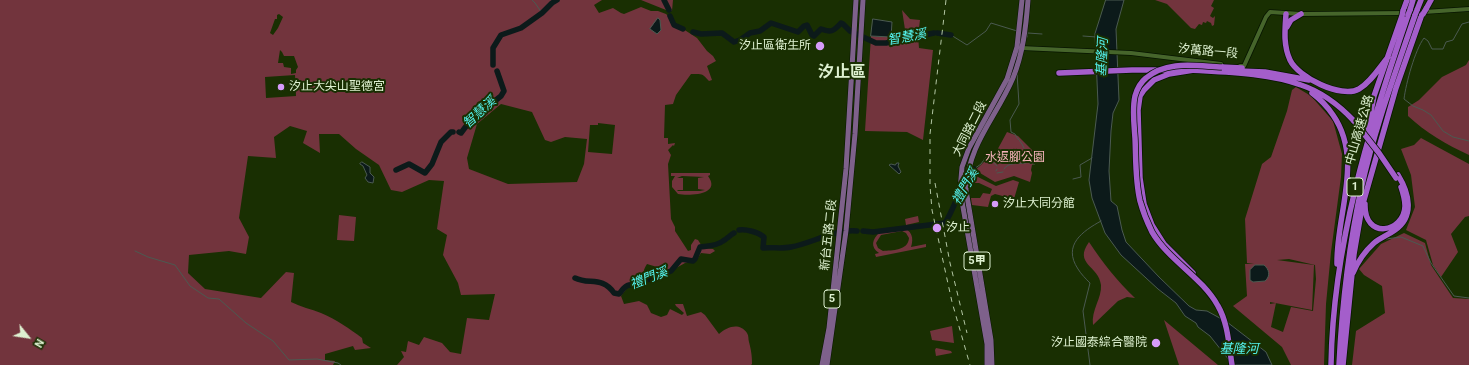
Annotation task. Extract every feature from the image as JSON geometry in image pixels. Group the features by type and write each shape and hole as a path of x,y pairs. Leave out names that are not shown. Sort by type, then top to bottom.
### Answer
{"highway":[{"path":"1365,150 1374,96 1406,13 1407,0"},
{"name":"中山高速公路","path":"1331,365 1331,333 1338,276 1350,214 1365,150 1406,13 1413,0"},
{"name":"中山高速公路","path":"1339,365 1340,335 1349,256 1362,184 1393,77 1421,12 1421,0"},
{"path":"1343,365 1356,240 1367,189 1396,88 1426,0"},
{"path":"1421,12 1431,0"},
{"path":"1286,14 1286,47 1291,62 1299,71 1314,81 1336,90 1346,92 1352,91 1365,84 1388,57"},
{"path":"1285,33 1288,23 1301,14"},
{"path":"1233,365 1226,330 1218,305 1204,287 1159,242 1144,215 1137,180 1133,116 1135,96 1137,90 1146,78 1170,66 1180,65 1223,69 1292,80 1314,81"},
{"path":"1059,73 1244,68 1248,70 1278,73 1328,98 1356,120 1405,188 1408,197 1408,209 1405,218 1395,230 1375,242 1367,249 1357,264 1352,277"},
{"path":"1194,70 1169,74 1154,80 1147,85 1140,96 1138,110 1140,178 1144,204 1152,225 1164,244 1209,288 1222,308 1228,327 1233,365"},
{"path":"1292,80 1314,94 1327,107 1338,124 1345,142 1348,168 1337,256 1338,276"},
{"path":"1367,189 1365,205 1367,219 1371,224 1380,229 1391,227 1402,217 1405,208 1403,193 1397,177"}],"main road":[{"name":"新台五路二段","path":"822,365 829,328 846,168 856,0"},
{"name":"新台五路二段","path":"827,365 846,232 855,134 862,0"},
{"name":"大同路二段","path":"987,365 986,344 962,198 974,150 1022,47 1022,0"},
{"name":"大同路二段","path":"1022,47 1018,40 1028,0"},
{"name":"大同路二段","path":"984,126 970,148 962,167 963,190 991,340 992,365"}],"street":[{"name":"汐萬路一段","path":"1022,47 1128,53 1244,66 1266,17 1270,12 1286,14 1398,14 1469,9"}],"green space":[{"path":"0,0 602,0 594,5 599,13 613,8 624,14 641,7 666,14 677,25 697,38 716,61 707,66 712,80 709,81 702,74 691,74 676,95 673,104 665,105 664,138 668,138 668,144 675,143 674,146 673,145 668,150 671,155 668,164 671,219 675,227 675,231 688,251 691,250 691,245 695,239 698,240 703,248 713,249 715,251 710,254 701,253 696,261 685,263 676,268 667,270 647,264 643,277 643,286 628,287 621,296 624,304 639,301 647,305 651,313 661,317 667,315 670,309 682,315 684,313 675,304 683,304 687,316 701,312 719,334 726,329 733,327 744,330 748,335 752,355 751,365 397,365 404,357 401,351 406,352 408,341 419,345 424,337 442,343 450,352 461,354 467,318 489,320 495,294 461,295 458,283 443,255 447,235 437,229 444,181 429,180 402,192 391,190 379,165 356,149 339,134 319,134 320,153 303,143 307,131 290,126 274,137 276,158 248,156 239,218 249,237 246,254 229,251 189,255 188,273 205,289 261,298 286,272 294,273 291,302 327,315 362,338 363,343 371,348 355,350 353,346 325,354 325,360 335,361 333,365 0,365","holes":["279,14 283,17 273,35 270,33 275,19 277,19 277,15","280,50 284,56 294,56 298,67 296,73 291,74 291,68 284,67 283,63 278,63","295,75 296,96 266,98 265,77","501,104 532,112 545,140 551,142 565,137 587,139 584,164 577,182 508,184 469,169 467,158 477,124","598,123 615,125 612,154 588,152 590,125 598,125"]},
{"path":"641,0 673,0 672,11 666,10"},
{"path":"1155,0 1214,0 1211,6 1214,8 1210,16 1213,18 1215,16 1214,25 1212,26 1211,23 1207,21 1206,23 1203,22 1202,25 1199,24 1195,29 1191,28 1167,4"},
{"path":"902,10 910,19 920,20 918,36 919,48 933,50 923,140 907,132 865,131 871,36 891,37 893,40 906,36"},
{"path":"1469,60 1469,155 1429,133 1408,116 1408,107 1419,100 1442,77 1466,65"},
{"path":"1296,87 1311,96 1333,121 1342,154 1341,177 1326,304 1324,365 1291,365 1282,347 1233,306 1247,296 1245,264 1254,264 1247,263 1245,219 1262,164 1271,157 1287,111 1292,90","holes":["1289,259 1315,265 1316,279 1313,311 1291,307 1283,332 1271,327 1276,303 1312,310 1314,265 1277,260"]},
{"name":"水返腳公園","path":"1007,132 1018,136 1038,156 1037,162 1032,165 1030,182 1014,176 995,182 975,170 986,160 994,156"},
{"path":"1421,138 1469,164 1469,216 1465,217 1451,234 1458,252 1441,277 1433,265 1426,240 1406,230 1415,207 1411,175 1401,149 1414,145"},
{"path":"671,173 710,173 708,176 711,182 711,187 708,191 702,193 689,195 678,194 672,187 672,181 675,176 671,176","holes":["682,176 704,177 698,178 698,189 705,190 700,191 677,190 683,190 683,178 677,178"]},
{"path":"972,174 996,186 1013,180 1019,182 1014,199 995,194 991,196 988,207 972,205 971,198 980,198 983,193 990,194 992,189 979,183 971,183"},
{"path":"339,215 356,217 354,241 337,240"},
{"path":"918,216 919,222 906,225 905,219"},
{"path":"902,228 908,231 911,235 911,247 926,244 926,247 876,257 875,254 879,253 874,248 873,243 875,237 880,232","holes":["902,231 906,233 909,238 908,242 903,248 883,251 878,248 876,243 881,235"]},
{"path":"1404,233 1425,243 1431,265 1453,298 1469,299 1469,365 1352,365 1356,331 1385,313 1382,286 1364,275 1359,269 1381,244"},
{"path":"1089,242 1110,272 1135,298 1127,297 1118,301 1093,325 1101,285 1096,273 1085,260 1085,249"},
{"path":"1164,320 1218,365 1179,365"},
{"path":"952,326 954,343 932,340 930,331"},
{"path":"936,348 951,351 952,353 936,356"}],"water":[{"name":"基隆河","path":"1106,0 1124,0 1116,29 1119,100 1113,113 1109,171 1111,201 1117,206 1126,242 1189,306 1196,310 1207,311 1227,322 1266,352 1272,365 1233,365 1210,336 1198,327 1196,323 1185,316 1176,303 1158,289 1121,255 1105,233 1092,198 1089,180 1098,104 1095,34"},
{"path":"658,18 660,20 661,30 657,34 650,29"},
{"path":"873,19 892,22 891,37 871,36"},
{"path":"362,162 370,167 370,173 374,177 373,183 368,182 365,178 367,175 363,166 360,164"},
{"path":"899,163 898,166 901,172 899,174 889,165 895,165"},
{"path":"1255,265 1264,265 1267,268 1269,275 1265,281 1253,282 1250,280 1250,270"}],"waterway":[{"path":"532,0 542,13"},
{"name":"智慧溪","path":"493,65 493,48 501,35 521,28 557,0"},
{"name":"智慧溪","path":"664,0 669,10"},
{"name":"智慧溪","path":"670,16 674,25 683,29"},
{"path":"1469,22 1462,24 1453,40 1446,42 1443,49 1432,49 1428,41 1424,38 1417,50 1411,67 1404,99 1413,106 1431,115 1443,131 1453,137 1469,141"},
{"name":"智慧溪","path":"693,32 701,34 722,33 734,42 750,33 760,31 771,23 798,32 807,25 814,36 821,29 827,31 832,30 841,23 850,31 876,43 886,43 934,33"},
{"name":"智慧溪","path":"951,35 967,45 986,31 991,23 1017,31"},
{"name":"智慧溪","path":"937,33 951,35"},
{"name":"智慧溪","path":"1028,33 1042,34"},
{"name":"智慧溪","path":"1083,36 1096,37"},
{"name":"智慧溪","path":"459,132 461,133 470,121 501,96 504,91 497,71"},
{"path":"1017,73 1019,104 1010,120 1011,132 1015,134 1024,148"},
{"name":"智慧溪","path":"396,170 409,164 425,173 432,164 441,142 451,132 453,132"},
{"path":"1027,154 1034,164"},
{"name":"禮門溪","path":"974,169 981,164 986,157 989,156 997,166"},
{"name":"禮門溪","path":"1073,179 1081,177 1080,165 1092,158"},
{"name":"禮門溪","path":"1004,169 1011,164 1026,163"},
{"name":"禮門溪","path":"1029,163 1034,164"},
{"name":"禮門溪","path":"863,231 873,232 945,223 965,181 974,169"},
{"name":"禮門溪","path":"997,173 1003,172"},
{"path":"1090,365 1083,311 1090,283 1078,269 1072,253 1077,240 1082,234 1101,221"},
{"name":"禮門溪","path":"739,230 752,231 764,237 763,248 791,247 840,232 857,231"},
{"name":"禮門溪","path":"575,278 605,284 614,293 619,294 624,287 641,285 647,279 654,280 660,275 671,271 681,259 693,261 700,247 718,244 734,233"},
{"path":"1386,239 1401,237 1423,246 1431,263 1454,296 1469,298"},
{"path":"135,251 148,257 175,265 190,286 208,298 219,299 246,323 273,341 289,360 317,359 338,363 341,365"}],"railway":[{"path":"946,0 930,134 930,186 932,210 952,302 970,365"},
{"path":"935,183 950,263 967,333"}],"place":[{"name":"汐止區衛生所","path":"820,46"},
{"name":"汐止大尖山聖德宮","path":"281,87"},
{"name":"汐止大同分館","path":"995,204"},
{"name":"汐止","path":"937,228"},
{"name":"汐止國泰綜合醫院","path":"1156,343"}],"district":[{"name":"汐止區","path":"842,73"}]}
